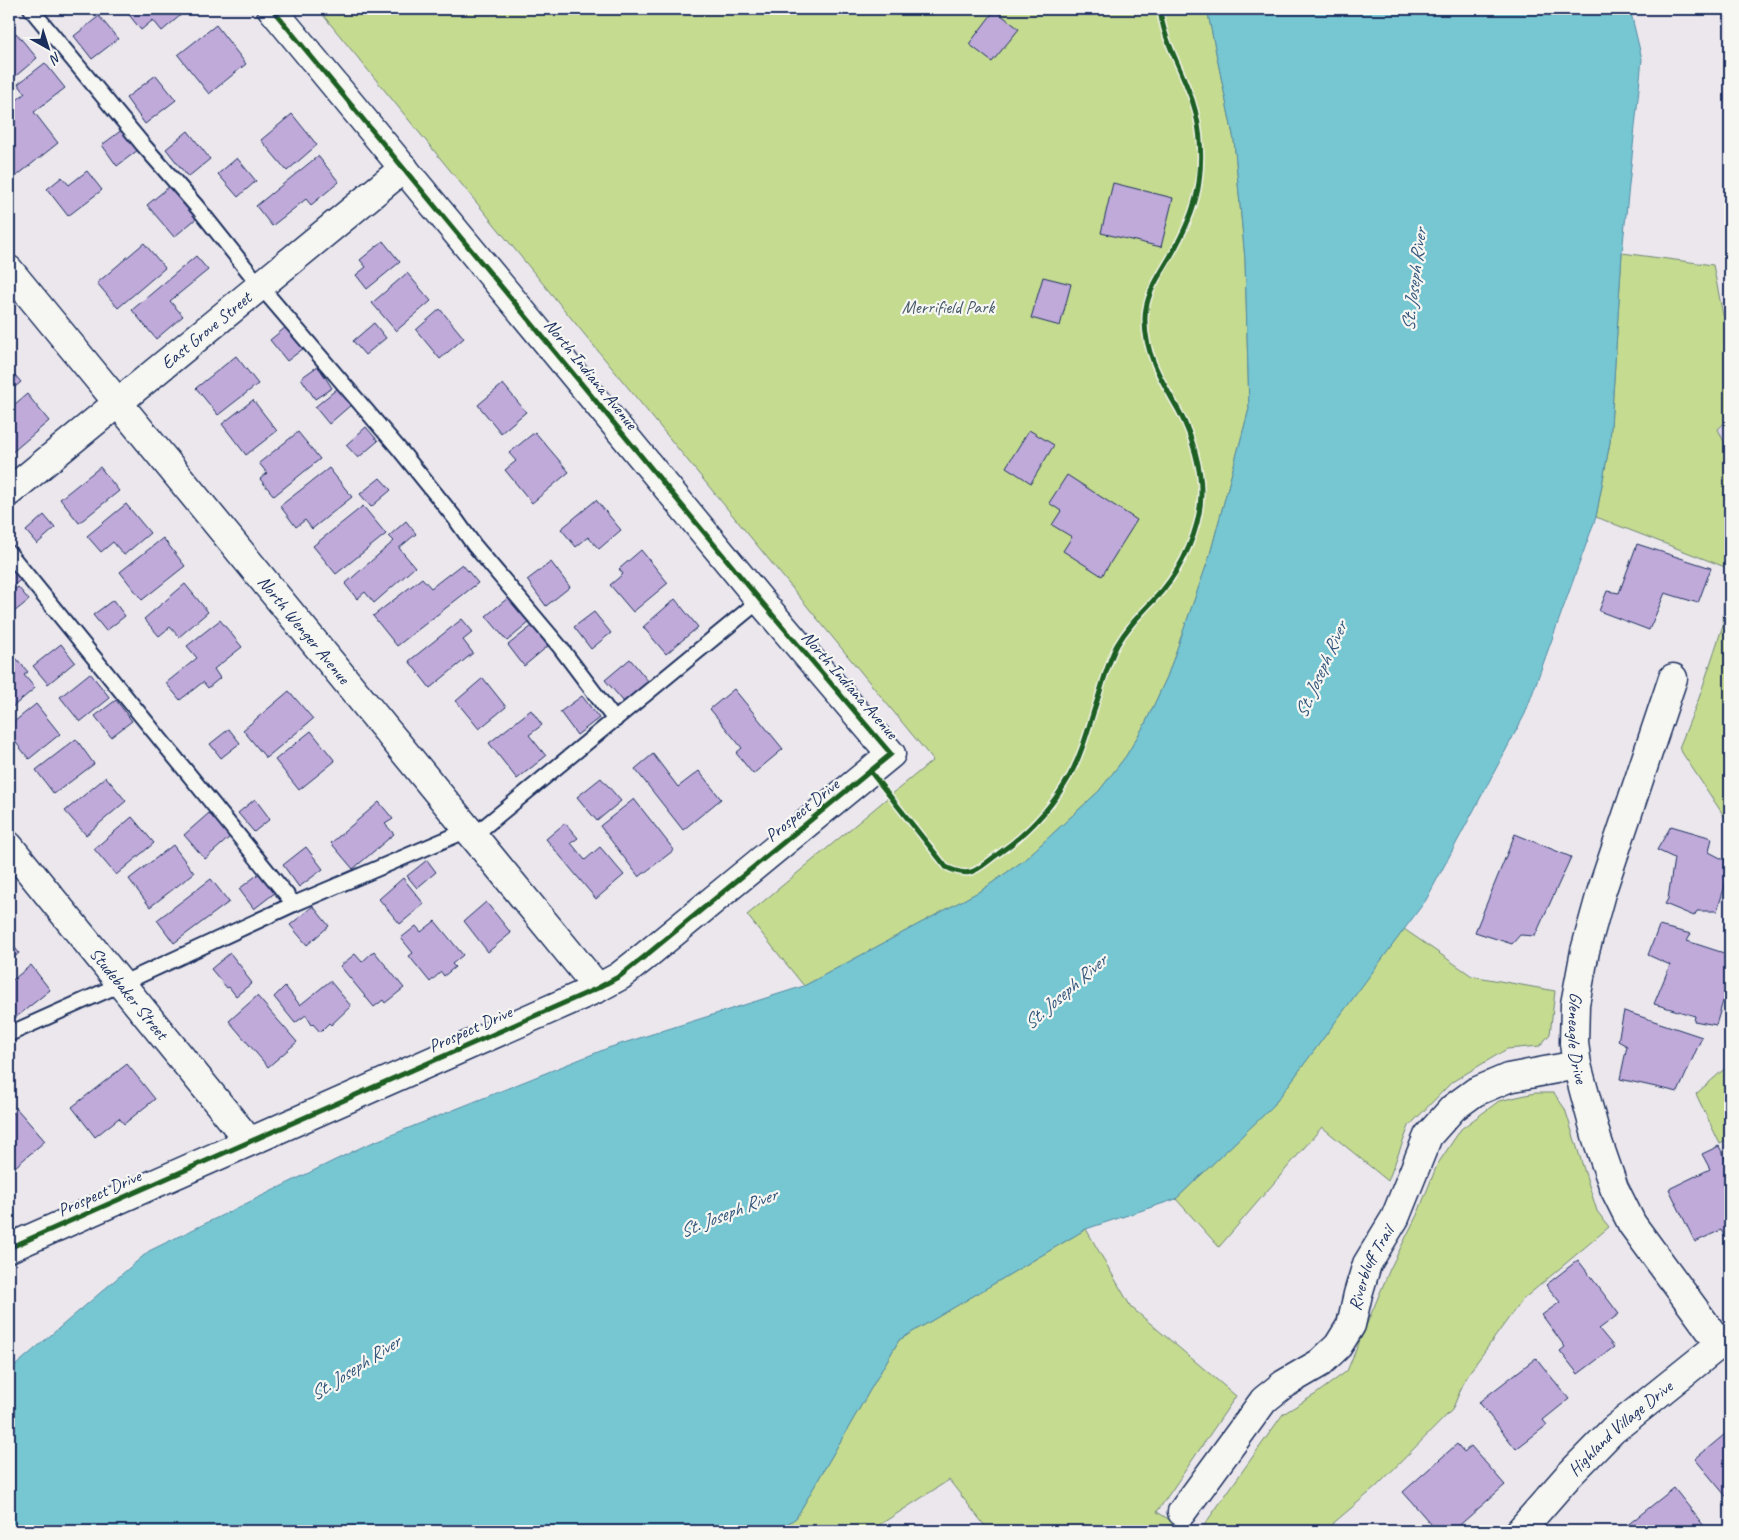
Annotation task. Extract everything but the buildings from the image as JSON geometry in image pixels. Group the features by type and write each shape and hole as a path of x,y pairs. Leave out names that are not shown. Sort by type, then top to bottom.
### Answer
{"street":[{"name":"North Indiana Avenue","path":"272,9 760,600 891,754"},
{"name":"East Grove Street","path":"9,492 404,168"},
{"name":"North Wenger Avenue","path":"9,270 598,988"},
{"name":"Gleneagle Drive","path":"1673,678 1601,894 1585,951 1575,1004 1574,1043 1577,1065 1597,1139 1614,1188 1632,1224 1725,1340"},
{"name":"Prospect Drive","path":"9,1248 598,988 620,976 891,754"},
{"name":"Studebaker Street","path":"9,846 250,1141"},
{"name":"Riverbluff Trail","path":"1182,1512 1264,1400 1284,1384 1320,1363 1338,1346 1350,1325 1367,1264 1395,1218 1428,1136 1454,1108 1475,1092 1508,1078 1577,1065"},
{"name":"Highland Village Drive","path":"1520,1531 1568,1475 1613,1430 1725,1340"}],"lane":[{"path":"31,9 144,146 198,208 260,286 400,450 454,517 474,546 560,647 615,720"},
{"path":"9,553 294,904"},
{"path":"9,1034 294,904 471,833 615,720 760,600"}],"shaded area":[{"path":"1730,418 1730,455 1718,429"}],"green space":[{"name":"Merrifield Park","path":"318,9 1207,9 1234,140 1245,259 1249,409 1209,558 1167,677 1145,724 1126,756 1099,791 1023,861 982,890 804,986 747,915 933,760"},
{"path":"1622,253 1713,265 1723,315 1730,324 1730,418 1718,429 1730,455 1730,825 1679,748 1699,698 1723,625 1725,567 1596,517 1610,442"},
{"path":"1404,929 1472,976 1555,991 1550,1034 1540,1046 1507,1049 1452,1082 1409,1126 1388,1181 1322,1127 1219,1247 1176,1199 1273,1106"},
{"path":"1730,1064 1730,1139 1720,1144 1696,1094"},
{"path":"1535,1093 1554,1093 1565,1109 1597,1211 1609,1227 1521,1301 1466,1377 1452,1410 1376,1487 1324,1531 1200,1531 1283,1414 1316,1394 1347,1371 1390,1269 1418,1213 1437,1165 1461,1129 1499,1101"},
{"path":"1086,1229 1131,1307 1236,1396 1157,1512 1188,1531 989,1531 949,1480 870,1531 776,1531 796,1518 899,1340"}],"water":[{"name":"St. Joseph River","path":"1207,9 1630,9 1642,59 1622,253 1610,442 1596,517 1525,714 1426,900 1273,1106 1176,1199 1086,1229 899,1340 796,1518 776,1531 9,1531 9,1371 149,1251 364,1146 608,1048 804,986 982,890 1023,861 1099,791 1126,756 1145,724 1167,677 1209,558 1249,409 1245,259 1234,140"}],"cycle path":[{"path":"9,1248 598,988 620,976 891,754 760,600 272,9"},
{"path":"870,771 946,867 962,873 968,873 979,868 1029,829 1055,799 1081,752 1113,652 1132,623 1170,581 1183,559 1194,534 1201,495 1198,464 1184,422 1156,369 1148,346 1145,321 1151,292 1187,225 1193,208 1198,191 1201,159 1200,135 1192,100 1164,30 1160,9"}]}
